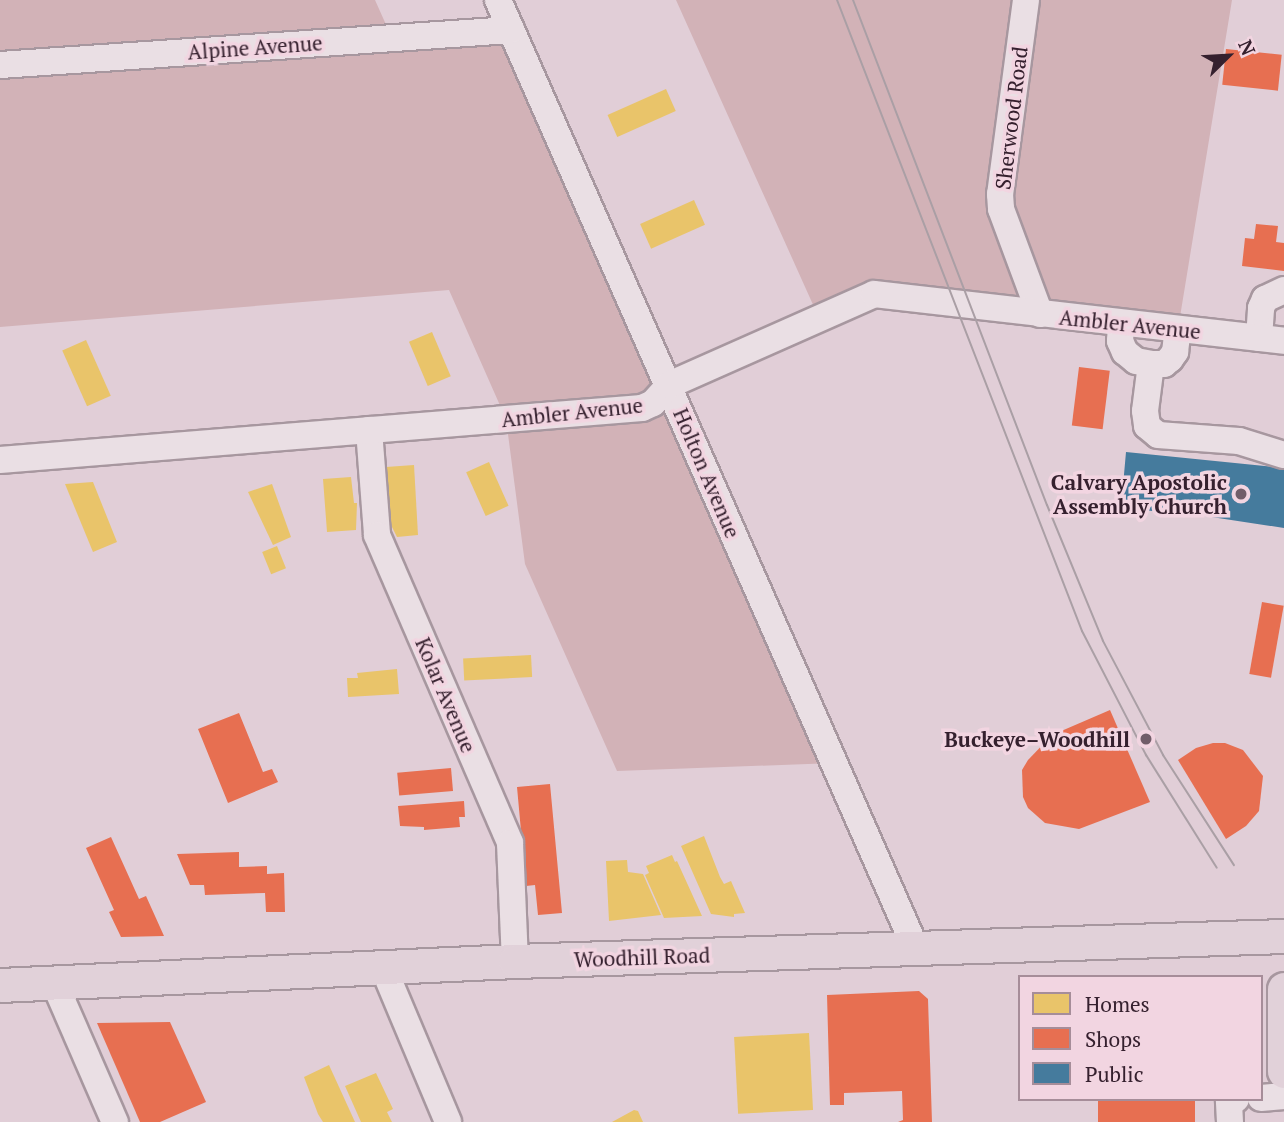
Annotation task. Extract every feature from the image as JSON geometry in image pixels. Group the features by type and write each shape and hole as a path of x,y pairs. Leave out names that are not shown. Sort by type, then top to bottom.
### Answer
{"main road":[{"name":"Woodhill Road","path":"0,985 515,961 1284,936"},
{"path":"1284,989 1284,1071"}],"street":[{"name":"Holton Avenue","path":"498,0 915,947"},
{"name":"Sherwood Road","path":"1026,0 1000,194 1001,209 1040,314"},
{"name":"Alpine Avenue","path":"0,65 511,30"},
{"path":"1271,339 1261,308 1265,299 1284,290"},
{"name":"Ambler Avenue","path":"0,460 642,408 653,403 669,385 874,294 1271,339"},
{"path":"1121,323 1120,341 1125,352 1136,360 1151,364 1164,364 1170,359 1175,352 1178,329"},
{"path":"1151,364 1144,411 1147,426 1158,435 1239,441 1284,454"},
{"name":"Kolar Avenue","path":"369,430 377,535 510,843 515,961"},
{"path":"383,967 448,1122"},
{"path":"54,982 115,1122"},
{"path":"1263,1098 1284,1096"},
{"path":"1229,1101 1230,1122"}],"shaded area":[{"path":"0,0 375,0 392,38 511,30 834,763 617,771 525,564 506,419 449,290 0,327"},
{"path":"676,0 1232,0 1178,329 874,294 819,318"}],"building: Homes":[{"path":"666,89 676,111 617,137 608,115"},
{"path":"694,200 705,225 651,249 640,224"},
{"path":"432,332 451,376 428,386 409,342"},
{"path":"86,340 111,396 87,406 62,351"},
{"path":"489,462 509,506 486,516 466,472"},
{"path":"414,465 418,535 397,537 391,525 386,467"},
{"path":"351,477 354,503 357,503 356,530 327,532 323,479"},
{"path":"93,482 117,542 93,552 65,484"},
{"path":"272,484 291,537 273,545 248,492"},
{"path":"277,546 286,568 271,574 262,552"},
{"path":"531,655 532,677 464,681 463,659"},
{"path":"397,669 399,694 348,697 347,678 358,678 357,673"},
{"path":"704,836 720,877 724,884 731,881 745,913 734,914 734,917 711,914 681,846"},
{"path":"672,855 702,916 664,918 645,875 649,873 646,866"},
{"path":"627,860 628,872 643,874 661,915 609,921 606,861"},
{"path":"809,1033 813,1110 738,1114 734,1037"},
{"path":"329,1065 355,1122 323,1122 318,1114 304,1077"},
{"path":"376,1073 393,1109 387,1112 392,1122 361,1122 345,1086"},
{"path":"634,1110 638,1111 643,1122 612,1122"}],"building: Shops":[{"path":"1226,49 1282,55 1278,91 1222,85"},
{"path":"1256,224 1278,226 1276,242 1284,243 1284,271 1242,266 1245,238 1254,239"},
{"path":"1079,367 1110,371 1103,429 1072,426"},
{"path":"1262,602 1284,606 1271,678 1249,674"},
{"path":"1110,710 1150,802 1079,829 1045,823 1028,808 1023,797 1022,770 1052,735"},
{"path":"239,713 263,772 272,769 278,782 228,803 198,729"},
{"path":"1225,743 1243,750 1263,776 1259,811 1246,826 1226,839 1178,760 1196,748"},
{"path":"451,768 453,791 399,796 397,773"},
{"path":"550,784 562,913 538,915 535,885 526,886 517,787"},
{"path":"464,801 465,817 459,817 460,827 424,830 424,827 400,826 398,806"},
{"path":"111,837 139,899 146,896 164,936 121,937 109,912 114,910 86,848"},
{"path":"239,852 239,867 267,866 267,874 284,873 285,912 266,912 265,893 205,895 204,885 190,885 177,854"},
{"path":"919,991 928,999 932,1122 898,1122 903,1120 902,1091 844,1093 844,1105 830,1105 827,995"},
{"path":"170,1022 206,1102 160,1122 140,1122 97,1023"},
{"path":"1098,1101 1195,1101 1195,1122 1098,1122"}],"building: Public":[{"path":"1126,452 1284,468 1284,528 1205,516 1121,508"}],"tram line":[{"path":"837,0 1082,631 1146,755 1217,868"},
{"path":"853,0 1047,505 1103,641 1163,755 1234,865"}],"place":[{"name":"Calvary Apostolic Assembly Church","path":"1241,494"},
{"name":"Buckeye–Woodhill","path":"1146,739"}]}
